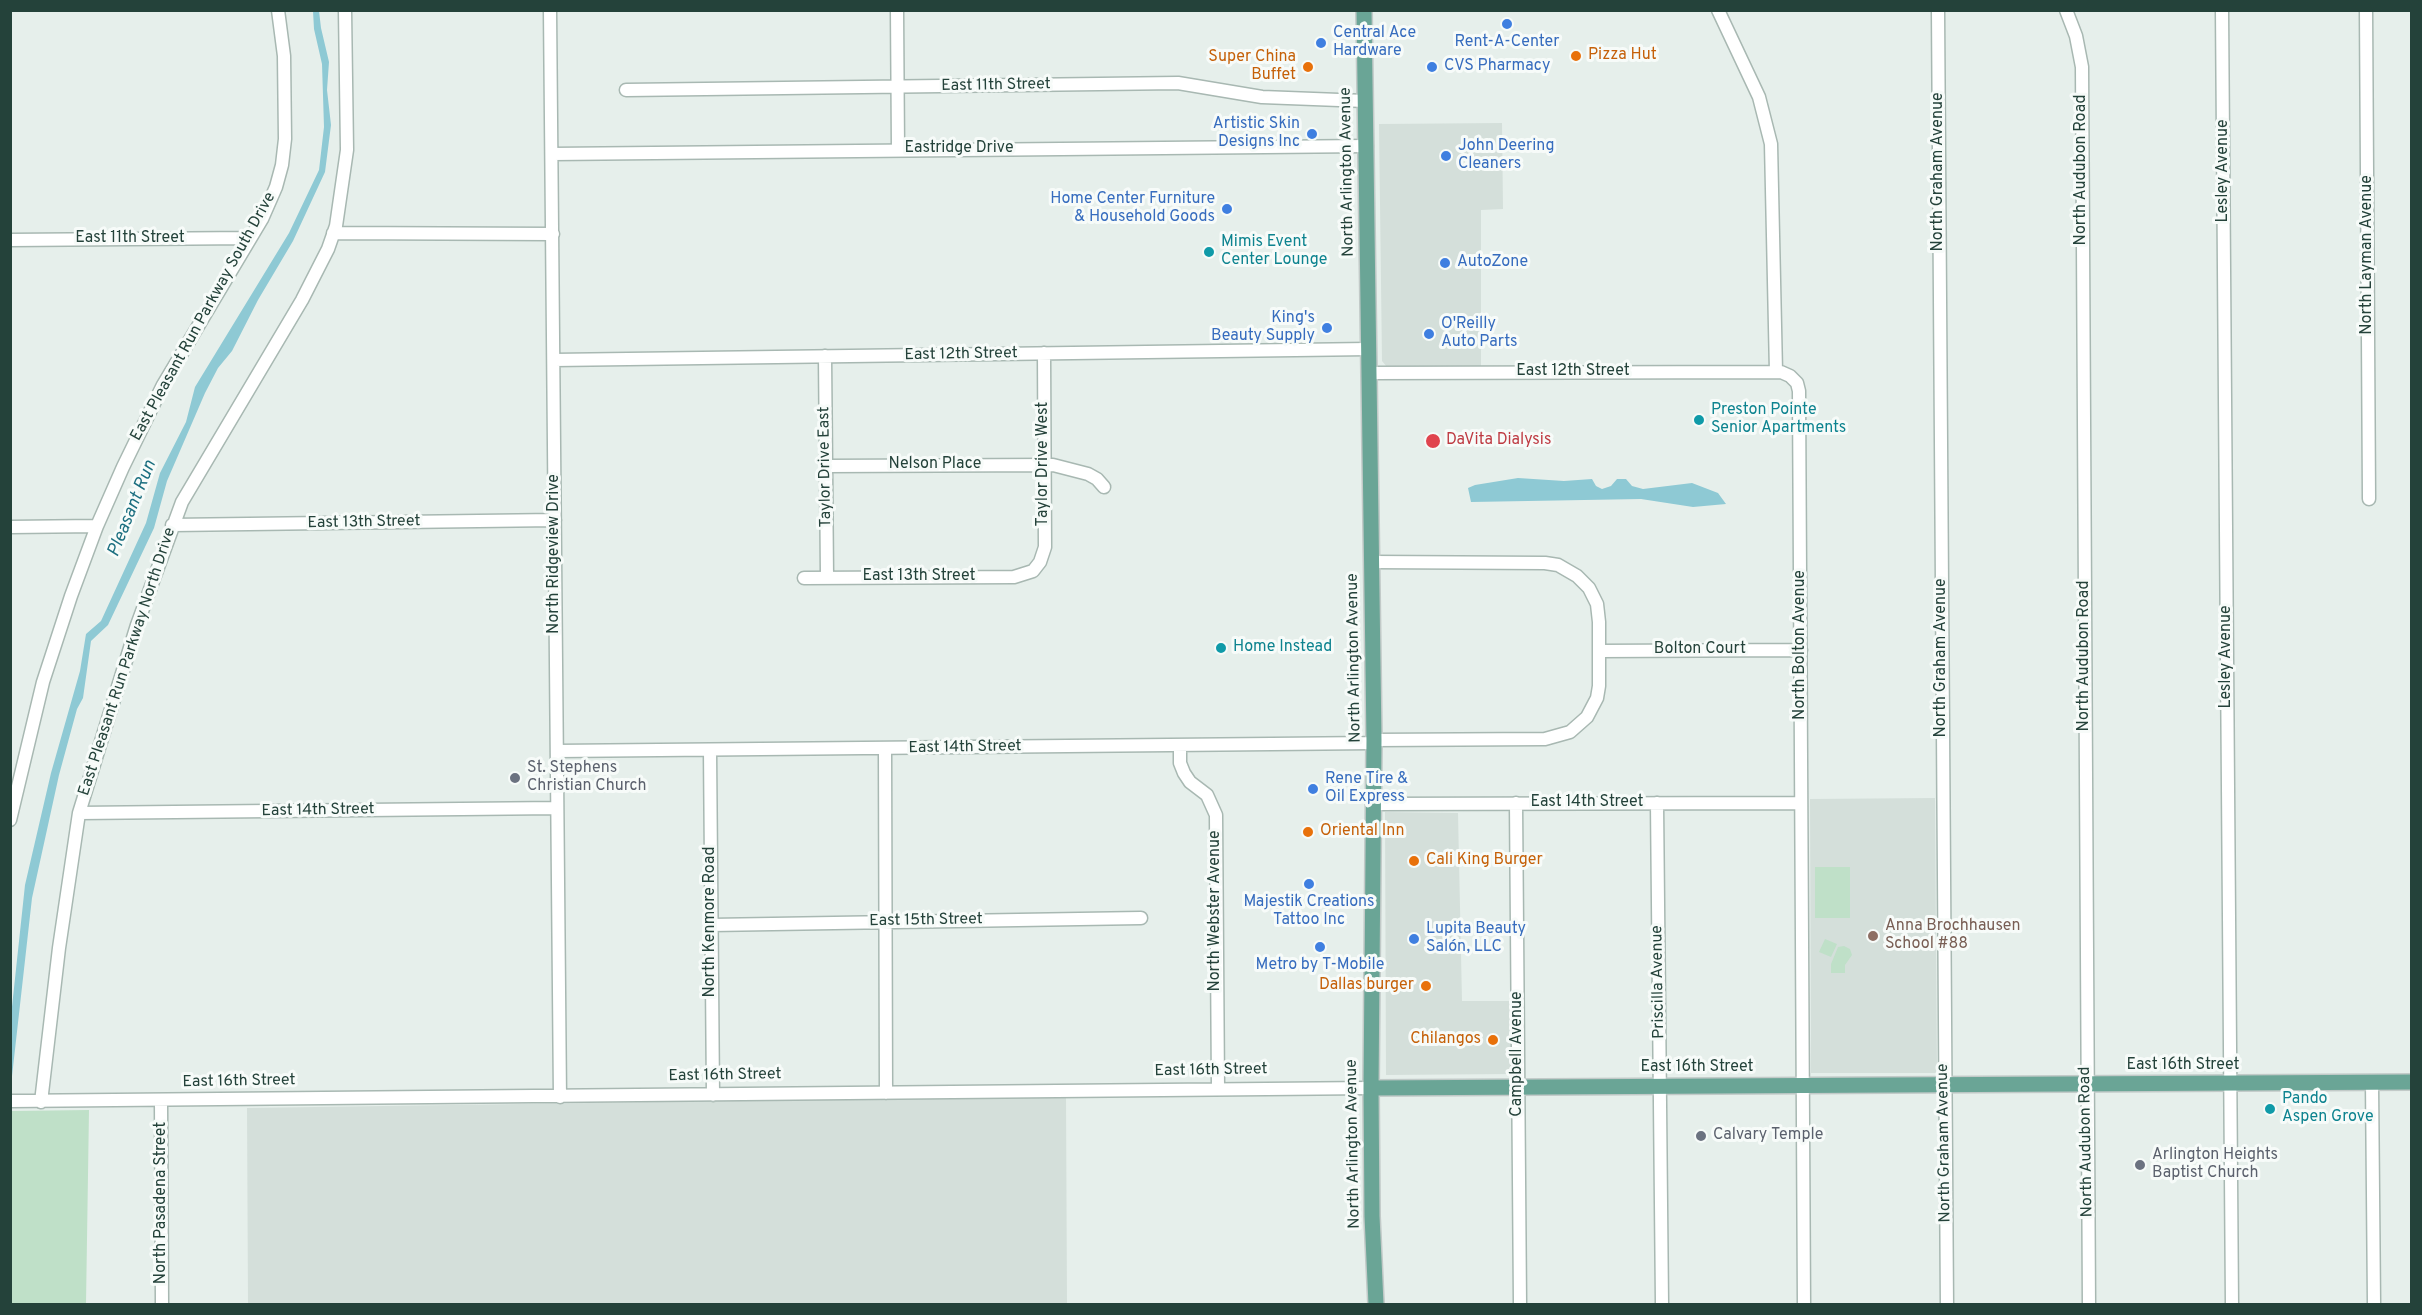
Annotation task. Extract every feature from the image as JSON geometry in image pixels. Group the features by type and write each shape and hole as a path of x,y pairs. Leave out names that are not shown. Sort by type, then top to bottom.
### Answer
{"main road":[{"name":"North Arlington Avenue","path":"1364,10 1374,741 1371,1088 1372,1216 1376,1305"},
{"name":"East 16th Street","path":"1371,1088 2412,1082"}],"street":[{"name":"East Pleasant Run Parkway South Drive","path":"11,816 33,720 53,648 97,526 163,385 272,198 284,153 284,56 278,10"},
{"name":"East Pleasant Run Parkway North Drive","path":"41,1102 59,948 79,813 119,677 182,502 302,300 333,233 342,193 347,150 345,10"},
{"name":"North Ridgeview Drive","path":"550,10 560,1097"},
{"path":"897,10 898,149"},
{"path":"1718,10 1759,97 1771,144 1776,372"},
{"name":"North Graham Avenue","path":"1938,10 1947,1305"},
{"name":"North Audubon Road","path":"2066,10 2076,36 2082,67 2089,1305"},
{"name":"Lesley Avenue","path":"2222,10 2232,1305"},
{"name":"North Layman Avenue","path":"2366,10 2369,498"},
{"name":"East 11th Street","path":"626,90 1178,83 1262,97 1365,101"},
{"name":"Eastridge Drive","path":"552,154 1366,146"},
{"path":"333,233 553,234"},
{"name":"East 11th Street","path":"10,240 250,238"},
{"name":"East 12th Street","path":"554,360 1369,349"},
{"name":"Taylor Drive West","path":"1033,571 1045,548 1044,353"},
{"name":"Taylor Drive East","path":"825,356 827,578"},
{"name":"East 12th Street","path":"1369,373 1776,372"},
{"name":"North Bolton Avenue","path":"1776,372 1785,372 1797,383 1799,390 1804,1305"},
{"name":"Nelson Place","path":"826,466 1044,464 1063,466 1088,474 1104,487"},
{"name":"East 13th Street","path":"172,525 555,520"},
{"path":"10,527 97,526"},
{"name":"East 14th Street","path":"557,752 1545,739 1566,734 1584,721 1595,702 1599,686 1599,612 1591,592 1577,576 1558,565 1545,563 1371,561"},
{"name":"East 13th Street","path":"804,578 1014,577 1033,571"},
{"name":"Bolton Court","path":"1599,651 1801,650"},
{"name":"North Webster Avenue","path":"1180,745 1180,763 1184,773 1190,782 1207,795 1216,815 1218,1089"},
{"path":"885,748 886,1093"},
{"name":"North Kenmore Road","path":"710,750 713,1095"},
{"name":"Campbell Avenue","path":"1516,803 1520,1305"},
{"name":"Priscilla Avenue","path":"1657,803 1662,1305"},
{"name":"East 14th Street","path":"1374,804 1801,803"},
{"name":"East 14th Street","path":"79,813 558,808"},
{"name":"East 15th Street","path":"711,925 1141,918"},
{"path":"2372,1083 2374,1305"},
{"name":"East 16th Street","path":"10,1101 1371,1088"},
{"name":"North Pasadena Street","path":"161,1101 162,1305"}],"shaded area":[{"path":"1502,123 1503,209 1481,210 1481,366 1387,367 1382,361 1379,124"},
{"name":"Anna Brochhausen School #88","path":"1935,798 1937,1073 1811,1073 1810,799"},
{"path":"1385,812 1458,813 1462,1001 1511,1001 1511,1074 1386,1075"},
{"path":"1066,1096 1067,1304 248,1304 247,1108"}],"green space":[{"path":"1815,867 1850,867 1850,918 1815,918"},
{"path":"1825,939 1837,944 1831,957 1819,952"},
{"path":"1844,946 1850,949 1852,955 1845,965 1845,973 1831,973 1831,964 1838,947"},
{"path":"89,1110 86,1304 11,1304 11,1111"}],"water":[{"name":"Pleasant Run","path":"313,11 319,11 329,62 327,90 331,125 325,172 293,241 258,300 232,351 218,368 205,393 167,481 154,528 108,625 91,641 83,698 77,709 59,775 32,898 11,1085 11,1016 25,885 51,773 80,671 86,634 101,621 146,523 160,473 186,422 195,387 289,233 319,170 324,127 322,64 314,29"},
{"path":"1518,478 1564,481 1592,479 1596,486 1602,489 1611,486 1617,479 1626,479 1632,486 1643,489 1692,483 1718,493 1726,504 1693,507 1641,499 1471,502 1468,488"}],"place":[{"name":"Rent-A-Center","path":"1507,24"},
{"name":"Central Ace Hardware","path":"1321,43"},
{"name":"Pizza Hut","path":"1576,56"},
{"name":"Super China Buffet","path":"1308,67"},
{"name":"CVS Pharmacy","path":"1432,67"},
{"name":"Artistic Skin Designs Inc","path":"1312,134"},
{"name":"John Deering Cleaners","path":"1446,156"},
{"name":"Home Center Furniture & Household Goods","path":"1227,209"},
{"name":"Mimis Event Center Lounge","path":"1209,252"},
{"name":"AutoZone","path":"1445,263"},
{"name":"King's Beauty Supply","path":"1327,328"},
{"name":"O'Reilly Auto Parts","path":"1429,334"},
{"name":"Preston Pointe Senior Apartments","path":"1699,420"},
{"name":"DaVita Dialysis","path":"1433,441"},
{"name":"Home Instead","path":"1221,648"},
{"name":"St. Stephens Christian Church","path":"515,778"},
{"name":"Rene Tire & Oil Express","path":"1313,789"},
{"name":"Oriental Inn","path":"1308,832"},
{"name":"Cali King Burger","path":"1414,861"},
{"name":"Majestik Creations Tattoo Inc","path":"1309,884"},
{"name":"Anna Brochhausen School #88","path":"1873,936"},
{"name":"Lupita Beauty Salón, LLC","path":"1414,939"},
{"name":"Metro by T-Mobile","path":"1320,947"},
{"name":"Dallas burger","path":"1426,986"},
{"name":"Chilangos","path":"1493,1040"},
{"name":"Pando Aspen Grove","path":"2270,1109"},
{"name":"Calvary Temple","path":"1701,1136"},
{"name":"Arlington Heights Baptist Church","path":"2140,1165"}]}
